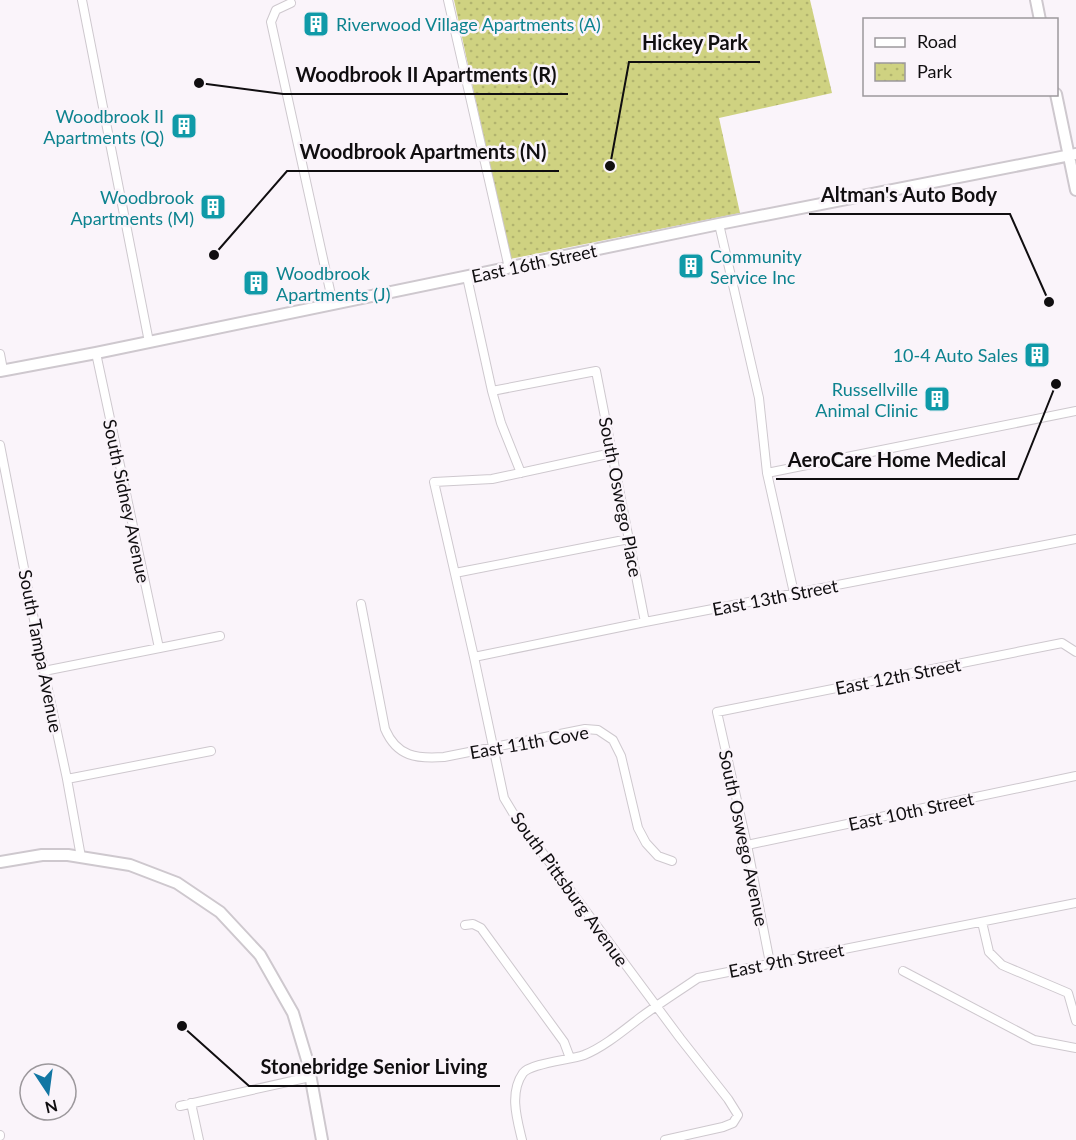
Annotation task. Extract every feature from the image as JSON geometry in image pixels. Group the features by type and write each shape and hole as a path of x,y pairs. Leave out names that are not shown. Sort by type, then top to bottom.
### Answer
{"street":[{"path":"82,0 149,342"},
{"path":"448,0 509,268"},
{"path":"1036,0 1040,18"},
{"path":"291,3 276,10 272,22 333,304"},
{"path":"1057,96 1072,155 1076,190"},
{"name":"East 16th Street","path":"2,370 96,353 719,224 1072,155"},
{"path":"719,224 759,398 767,473 794,593"},
{"path":"467,277 492,391 501,423 521,473 612,453"},
{"name":"South Sidney Avenue","path":"96,353 159,648"},
{"path":"0,354 2,370"},
{"name":"South Oswego Place","path":"492,391 596,371 645,622"},
{"path":"767,473 1076,411"},
{"name":"South Tampa Avenue","path":"0,446 81,857"},
{"name":"South Pittsburg Avenue","path":"521,473 492,479 435,482 504,798 738,1115 733,1123 723,1127 665,1140"},
{"path":"455,573 629,539"},
{"name":"East 13th Street","path":"474,657 1076,539"},
{"name":"East 11th Cove","path":"361,604 386,729 390,739 397,747 412,756 426,759 585,729 598,730 613,740 621,756 638,828 646,843 658,856 672,861"},
{"path":"44,671 220,636"},
{"name":"East 12th Street","path":"717,712 1062,643 1076,652"},
{"name":"South Oswego Avenue","path":"717,712 747,845 770,963"},
{"path":"67,779 211,751"},
{"name":"East 10th Street","path":"747,845 1076,776"},
{"path":"0,862 42,855 68,855 130,865 177,882 220,912 260,956 293,1012 310,1077 322,1140"},
{"name":"East 9th Street","path":"522,1140 515,1100 517,1087 525,1071 585,1055 614,1038 698,978 1076,903"},
{"path":"982,922 989,952 1002,965 1068,993 1076,1021"},
{"path":"465,926 473,924 481,928 564,1042 570,1058"},
{"path":"903,971 1034,1040 1076,1048"},
{"path":"180,1106 310,1077"},
{"path":"191,1103 199,1140"}],"green space":[{"path":"454,0 810,0 832,93 719,118 740,213 510,259"}],"place":[{"name":"Riverwood Village Apartments (A)","path":"316,24"},
{"name":"Woodbrook II Apartments (R)","path":"199,83"},
{"name":"Woodbrook II Apartments (Q)","path":"184,126"},
{"name":"Hickey Park","path":"610,166"},
{"name":"Woodbrook Apartments (M)","path":"213,207"},
{"name":"Woodbrook Apartments (N)","path":"214,255"},
{"name":"Community Service Inc","path":"691,266"},
{"name":"Woodbrook Apartments (J)","path":"256,283"},
{"name":"Altman's Auto Body","path":"1049,302"},
{"name":"10-4 Auto Sales","path":"1037,355"},
{"name":"AeroCare Home Medical","path":"1056,384"},
{"name":"Russellville Animal Clinic","path":"937,399"},
{"name":"Stonebridge Senior Living","path":"182,1026"}]}
